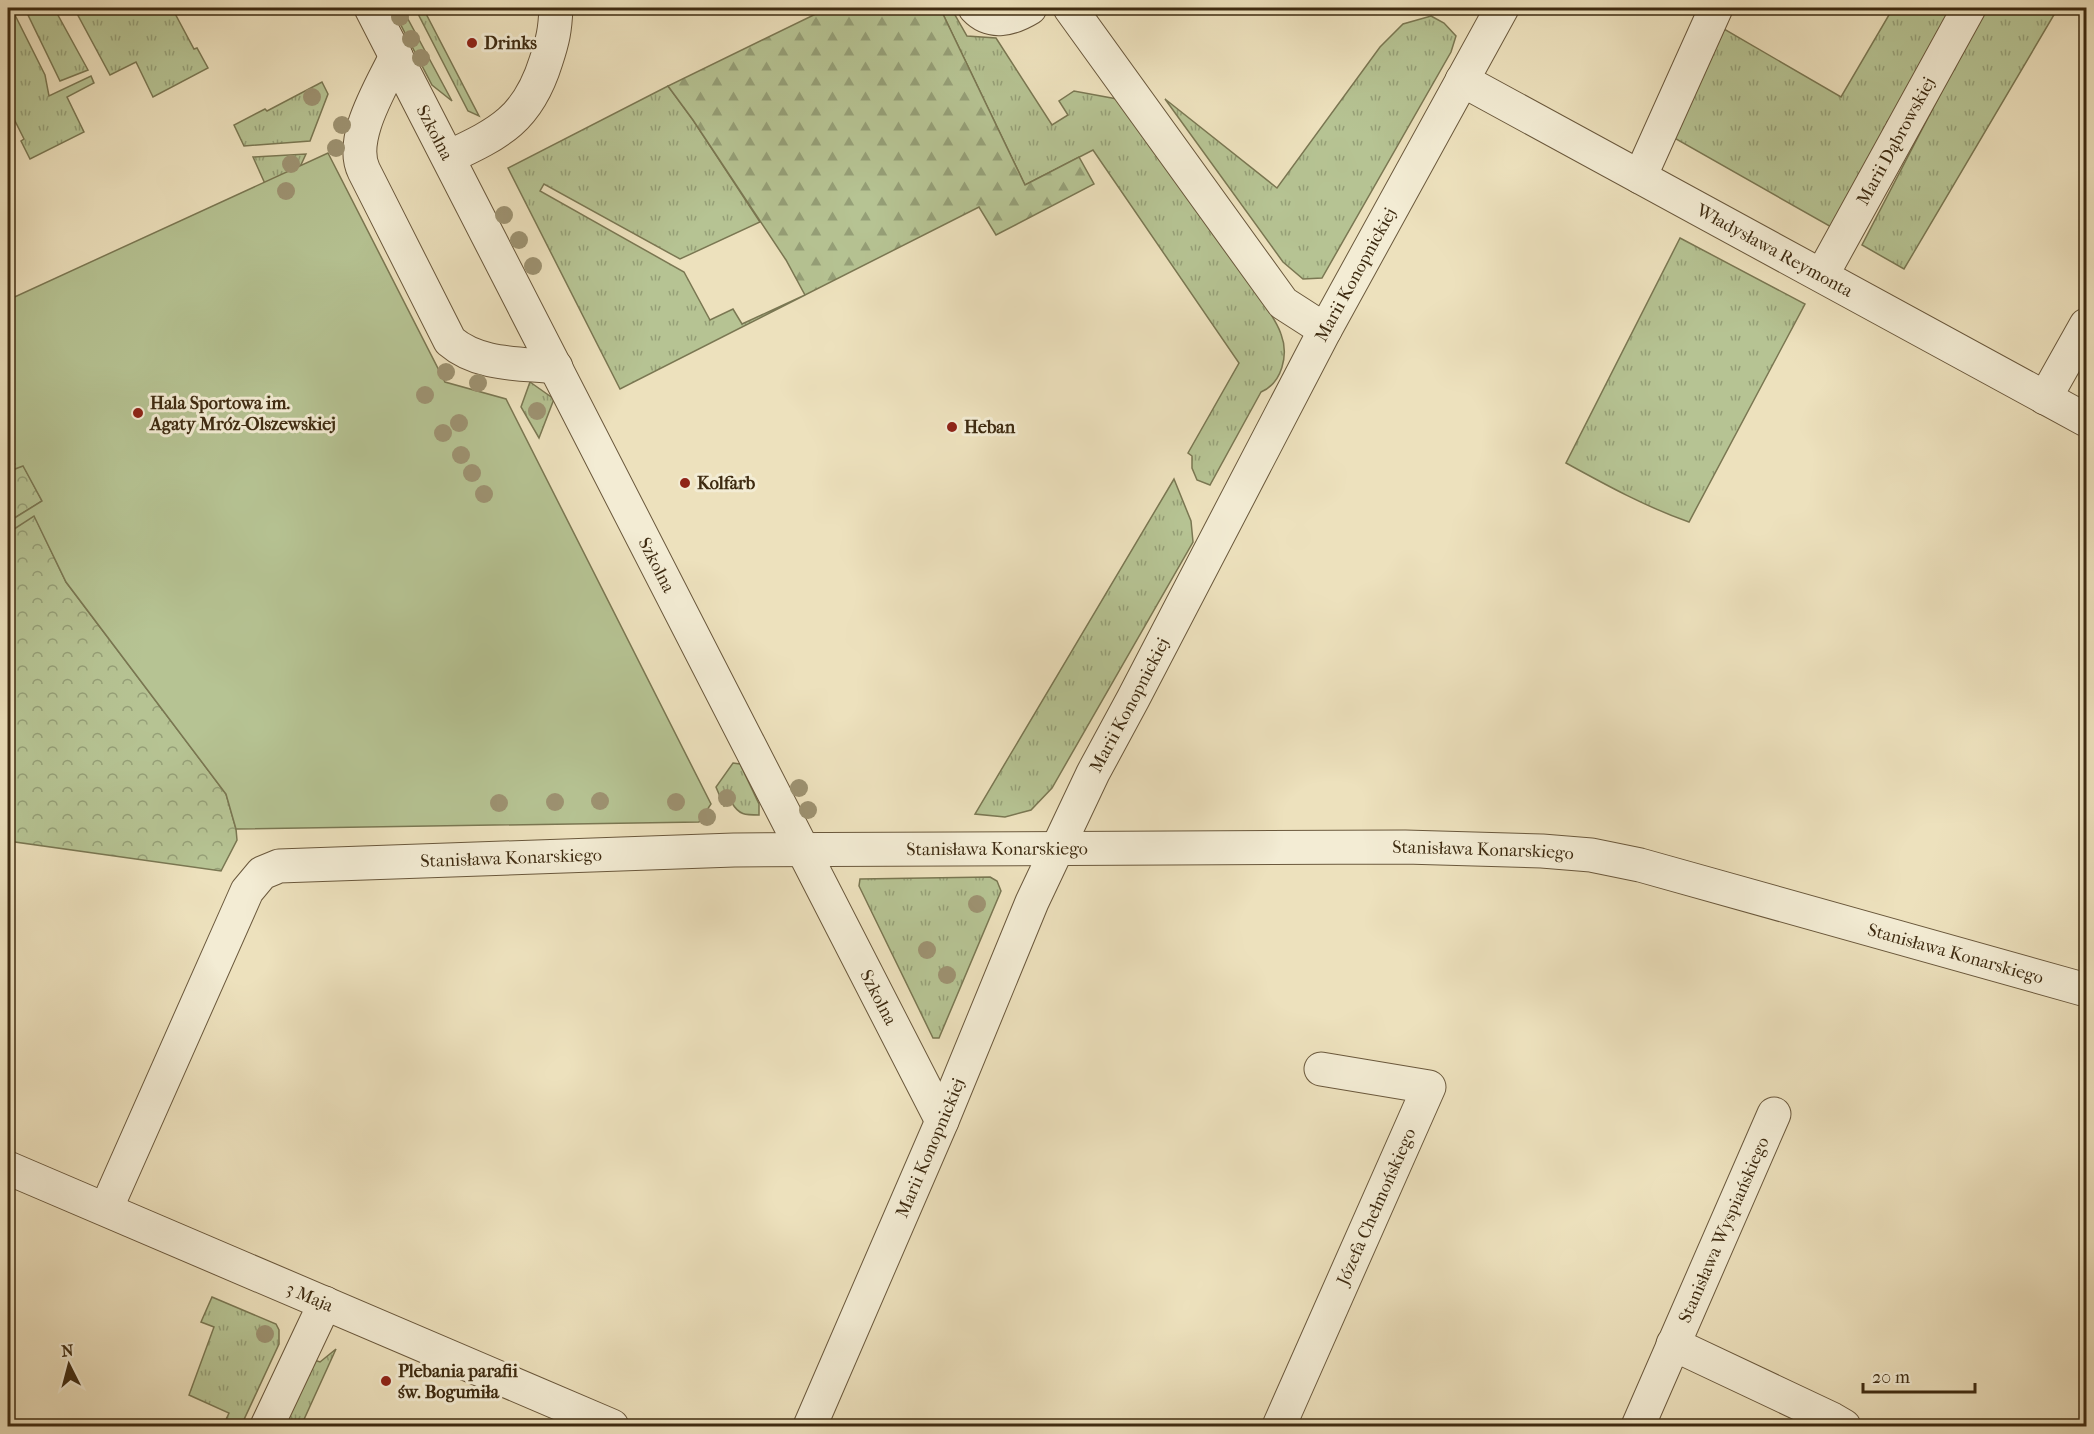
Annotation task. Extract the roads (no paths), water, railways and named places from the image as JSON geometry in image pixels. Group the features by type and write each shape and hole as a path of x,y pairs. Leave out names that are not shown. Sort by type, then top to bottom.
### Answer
{"street":[{"name":"Szkolna","path":"371,8 942,1121"},
{"path":"449,157 500,130 532,98 555,33 556,8"},
{"path":"975,8 989,18 1003,19 1017,16 1030,8"},
{"path":"1070,8 1283,303 1325,330"},
{"name":"Marii Konopnickiej","path":"810,1426 942,1121 1032,903 1093,773 1325,330 1502,8"},
{"path":"1640,177 1716,8"},
{"name":"Marii Dąbrowskiej","path":"1821,275 1969,8"},
{"path":"396,56 362,131 358,155 450,341 462,351 481,359 556,367"},
{"name":"Władysława Reymonta","path":"1462,80 2086,420"},
{"path":"2045,398 2086,325"},
{"name":"Stanisława Konarskiego","path":"105,1209 247,891 262,873 279,866 803,849 1406,847 1542,851 1592,855 1640,865 2086,990"},
{"name":"Józefa Chełmońskiego","path":"1279,1426 1429,1087 1321,1069"},
{"name":"Stanisława Wyspiańskiego","path":"1638,1426 1774,1114"},
{"name":"3 Maja","path":"8,1168 612,1426"},
{"path":"267,1426 325,1304"},
{"name":"Stanisława Wyspiańskiego","path":"1673,1344 1844,1426"}],"place":[{"name":"Drinks","path":"472,43"},
{"name":"Hala Sportowa im. Agaty Mróz-Olszewskiej","path":"138,413"},
{"name":"Heban","path":"952,427"},
{"name":"Kolfarb","path":"685,483"},
{"name":"Plebania parafii św. Bogumiła","path":"386,1381"}]}
